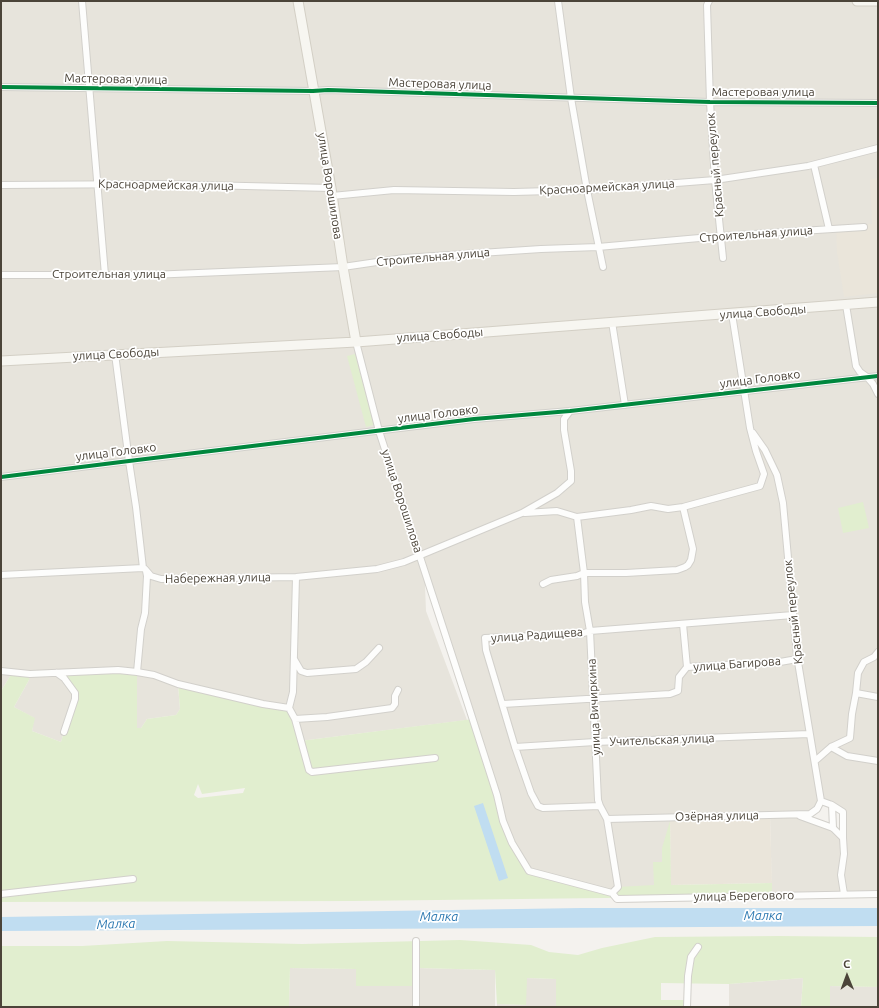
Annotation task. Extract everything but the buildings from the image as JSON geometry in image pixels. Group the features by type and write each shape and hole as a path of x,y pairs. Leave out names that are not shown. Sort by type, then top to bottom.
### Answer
{"main road":[{"name":"улица Ворошилова","path":"298,1 332,192 356,342"},
{"path":"857,1 878,1"},
{"name":"улица Свободы","path":"1,361 356,342 878,302"}],"street":[{"path":"82,1 105,274"},
{"path":"558,1 571,98 587,190 603,267"},
{"name":"Красный переулок","path":"709,1 707,5 710,102 715,180 723,258"},
{"name":"Мастеровая улица","path":"1,87 328,90 710,102 878,103"},
{"name":"Красноармейская улица","path":"1,185 98,184 332,192 394,190 514,192 587,190 715,180 814,165 878,148"},
{"path":"814,165 829,229"},
{"name":"Строительная улица","path":"1,275 150,275 343,267 404,258 541,249 598,247 721,236 864,227"},
{"path":"846,305 856,366 860,372 873,384 878,394"},
{"name":"Красный переулок","path":"732,314 750,428 764,474 760,486"},
{"path":"612,322 625,405"},
{"name":"улица Ворошилова","path":"356,342 379,430 497,795 503,821 512,843 529,870"},
{"path":"115,354 144,569 147,576 145,613 141,629 137,672"},
{"name":"улица Головко","path":"1,478 379,430 474,419 570,411 878,376"},
{"name":"Набережная улица","path":"144,569 151,576 161,579 296,577 378,569 404,562 522,513 556,493 571,481 571,471 564,430 564,419 570,411"},
{"name":"Красный переулок","path":"750,428 765,450 777,475 783,504 798,659 821,801"},
{"name":"Набережная улица","path":"522,513 557,511 577,517 651,506 668,509 683,507 760,486"},
{"path":"543,584 551,580 577,576 584,573 626,574 677,570 688,565 693,549 683,507"},
{"name":"улица Вичиркина","path":"577,517 584,573 585,602 590,631 595,742 600,806 607,819 618,887 612,893"},
{"path":"1,575 144,569"},
{"path":"296,577 293,692 289,708 295,719 309,770 312,772 435,758"},
{"name":"улица Радищева","path":"600,806 543,808 538,806 515,747 486,650 485,638 582,634 590,631 793,615"},
{"path":"684,624 687,667"},
{"path":"294,659 301,671 307,673 356,669 366,662 379,648"},
{"path":"815,761 831,747 850,738 858,673 864,662 874,657 878,652"},
{"name":"улица Багирова","path":"503,704 675,693 679,688 679,677 687,667 780,662 798,659"},
{"path":"1,671 30,674 118,670 137,672 154,675 178,684 263,704 289,708"},
{"path":"57,673 64,678 75,693 75,699 64,732"},
{"path":"295,719 327,717 392,708 395,704 395,696 398,690"},
{"path":"856,693 878,697"},
{"name":"Учительская улица","path":"515,747 595,742 809,734"},
{"path":"831,747 847,756 878,761"},
{"path":"821,801 832,805 843,812 844,854 841,875 844,894"},
{"name":"Озёрная улица","path":"607,819 810,814 817,809 821,801"},
{"path":"832,805 833,828"},
{"path":"797,814 833,828 844,838"},
{"name":"улица Берегового","path":"529,870 612,893 617,898 878,894"},
{"path":"1,894 133,879"},
{"path":"416,941 416,1007"},
{"path":"687,1007 688,976 691,957 698,947"}],"shaded area":[{"path":"1,1 878,1 878,894 772,896 770,816 670,818 671,885 612,893 529,871 512,843 426,575 426,611 467,720 300,741 178,685 180,709 176,715 147,719 141,728 137,728 75,693 61,742 32,731 34,718 14,707 29,680 12,673 1,691","holes":["821,801 843,812 843,837 833,828 798,814 817,809"]},
{"path":"878,178 878,293 844,297 837,252 836,226 872,224 870,179"},
{"path":"770,818 772,883 671,885 670,821"},
{"path":"290,968 356,969 357,986 416,968 495,970 495,1007 289,1007"},
{"path":"526,978 556,979 556,1007 497,1007 497,1004 526,1005"},
{"path":"803,978 801,1007 729,1007 729,984"},
{"path":"830,986 878,987 878,1007 830,1007"}],"green space":[{"path":"355,354 374,425 366,427 347,356"},
{"path":"863,502 869,528 843,533 838,508"},
{"path":"137,672 137,728 141,728 147,719 176,715 180,709 178,684 289,708 300,741 473,719 503,821 529,871 612,893 618,887 654,885 653,862 662,862 662,848 670,821 671,885 772,883 772,896 353,901 1,902 1,691 12,673 30,674 29,680 14,707 35,718 32,731 61,742 75,693 57,673","holes":["198,784 202,794 245,788 243,793 198,798 194,795"]},
{"path":"655,937 878,937 878,987 830,986 830,1007 801,1007 803,978 729,984 661,983 661,1000 687,1000 687,1007 556,1007 556,979 527,978 526,1005 497,1004 495,970 417,968 416,986 356,986 356,969 290,968 289,1007 1,1007 1,946 82,946 167,941 302,944 460,940 531,945 549,952 578,955 602,948"}],"water":[{"path":"483,803 508,878 499,881 474,806"},
{"name":"Малка","path":"581,908 878,908 878,926 1,931 1,917"}],"cycle path":[{"path":"1,87 328,90 710,102 878,103"},
{"path":"1,477 474,419 570,411 878,376"}]}
